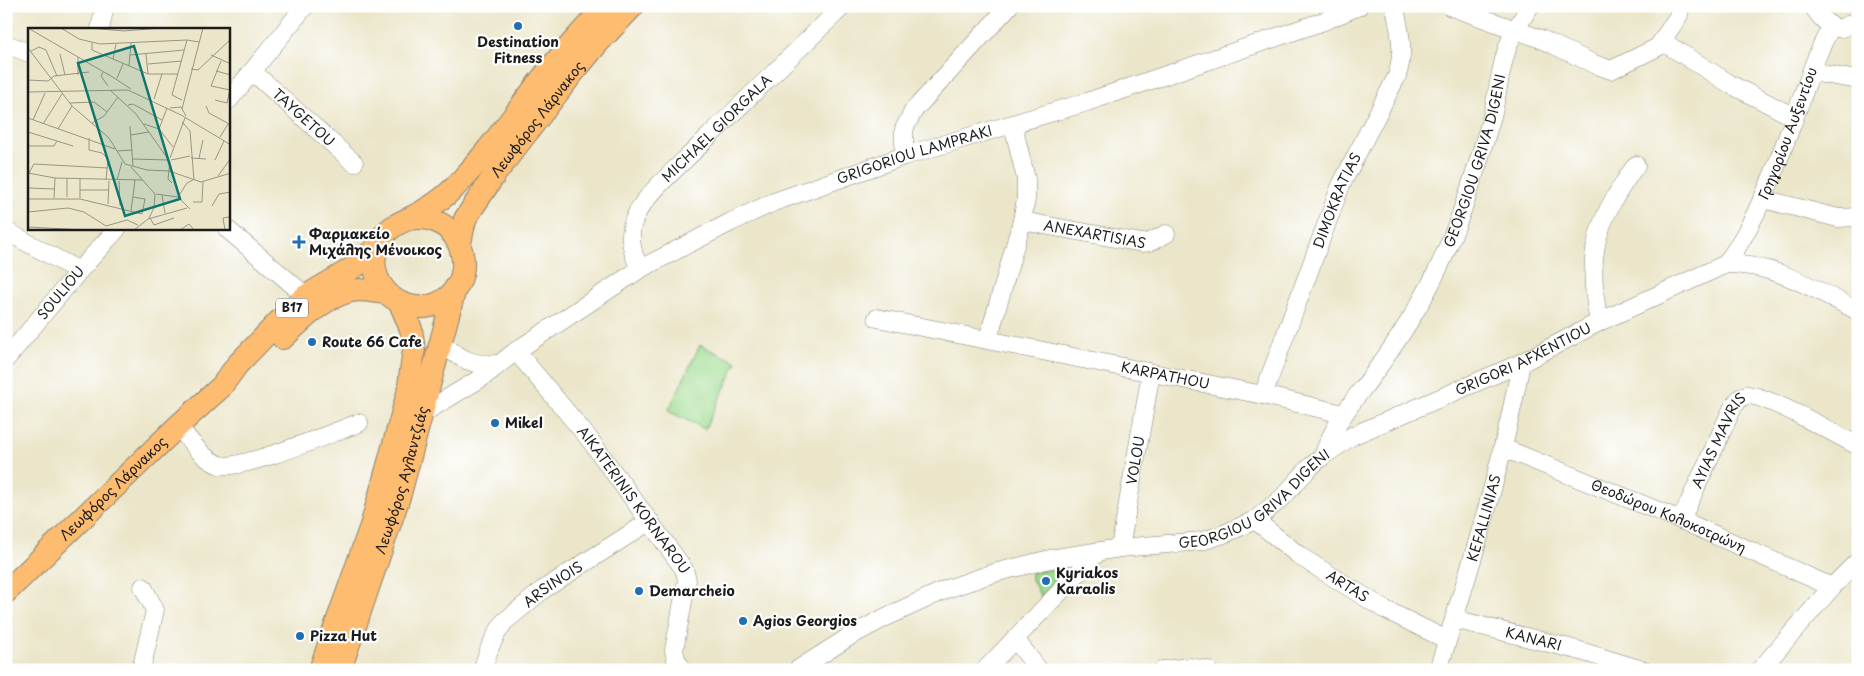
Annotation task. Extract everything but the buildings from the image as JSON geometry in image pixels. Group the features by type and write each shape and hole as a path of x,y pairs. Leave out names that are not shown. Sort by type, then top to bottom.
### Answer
{"main road":[{"name":"Λεωφόρος Λάρνακος","path":"6,592 221,387 254,346 306,296 356,266 377,247 380,240 391,228 443,197 467,174 552,66 605,6"},
{"name":"Λεωφόρος Λάρνακος","path":"221,387 247,370 323,304 348,292 366,290 416,307 432,305 444,299 455,289 464,263 460,243 465,219 495,174 573,73 597,44 634,6"},
{"path":"408,219 421,217 440,222 450,230 460,243"},
{"path":"377,247 374,263 375,271 381,286 393,298"},
{"name":"Λεωφόρος Αγλαντζιάς","path":"340,670 400,494 455,289"},
{"name":"Λεωφόρος Αγλαντζιάς","path":"320,670 372,522 408,393 414,349 411,328 393,298"}],"street":[{"path":"100,28 105,6"},
{"path":"230,99 305,6"},
{"name":"MICHAEL GIORGALA","path":"640,269 632,252 630,238 632,225 641,206 680,165 843,6"},
{"path":"904,156 904,130 914,110 1009,6"},
{"name":"GRIGORIOU LAMPRAKI","path":"423,413 483,377 516,351 640,269 730,222 766,206 904,156 1087,102 1306,27 1359,6"},
{"path":"1449,6 1541,39 1605,69 1611,70 1658,47 1679,15 1679,7"},
{"name":"GEORGIOU GRIVA DIGENI","path":"797,670 852,635 947,589 994,573 1031,564 1120,548 1202,541 1224,534 1255,520 1282,498 1309,468 1323,456 1329,438 1343,414 1410,321 1436,272 1450,242 1481,154 1508,46 1515,30 1530,6"},
{"path":"1813,6 1817,14 1832,26 1843,28 1858,20"},
{"name":"DIMOKRATIAS","path":"1263,395 1341,185 1397,76 1402,44 1393,7"},
{"name":"Γρηγορίου Αυξεντίου","path":"1726,264 1738,246 1763,199 1811,72 1832,26"},
{"path":"1663,42 1730,84 1794,117"},
{"path":"6,44 28,53"},
{"name":"TAYGETOU","path":"253,72 354,163"},
{"path":"1811,72 1858,80"},
{"path":"988,339 1022,221 1026,188 1013,125"},
{"path":"1599,322 1592,275 1594,251 1603,220 1616,194 1636,165"},
{"path":"1763,199 1838,218 1858,218"},
{"name":"ANEXARTISIAS","path":"1022,221 1142,243 1150,242 1166,234"},
{"name":"SOULIOU","path":"6,359 79,271 116,230"},
{"path":"228,230 306,296"},
{"path":"6,231 79,271"},
{"path":"1726,264 1746,264 1781,273 1858,311"},
{"name":"GRIGORI AFXENTIOU","path":"1323,456 1352,436 1521,363 1599,322 1726,264"},
{"name":"KARPATHOU","path":"876,318 1263,395 1343,414"},
{"path":"440,343 471,363 482,365 498,364"},
{"name":"AIKATERINIS KORNAROU","path":"516,351 590,440 684,569 687,580 674,650 676,659 683,670"},
{"name":"KEFALLINIAS","path":"1438,670 1503,448 1521,363"},
{"name":"VOLOU","path":"1120,548 1151,373"},
{"name":"AYIAS MAVRIS","path":"1681,520 1733,407 1739,398 1747,395 1760,398 1858,446"},
{"path":"178,426 212,462 230,467 265,457 359,423"},
{"name":"Θεοδώρου Κολοκοτρώνη","path":"1503,448 1681,520 1832,587"},
{"name":"ARTAS","path":"1255,520 1301,557 1384,609 1447,640"},
{"name":"ARSINOIS","path":"482,670 493,640 504,622 544,589 650,521"},
{"path":"985,670 1098,552"},
{"path":"1760,670 1832,587 1858,561"},
{"path":"141,670 155,610 142,587"},
{"name":"KANARI","path":"1454,619 1577,650 1643,670"},
{"path":"1015,639 1039,670"},
{"path":"1163,670 1191,667 1208,670"}],"green space":[{"path":"700,345 737,362 705,429 668,411"},
{"path":"1058,569 1060,574 1058,578 1052,587 1041,597 1031,578 1031,572"}],"place":[{"name":"Destination Fitness","path":"518,26"},
{"name":"Φαρμακείο Μιχάλης Μένοικος","path":"299,242"},
{"name":"Route 66 Cafe","path":"312,342"},
{"name":"Mikel","path":"495,423"},
{"name":"Kyriakos Karaolis","path":"1046,581"},
{"name":"Demarcheio","path":"639,591"},
{"name":"Agios Georgios","path":"743,621"},
{"name":"Pizza Hut","path":"300,636"}]}
